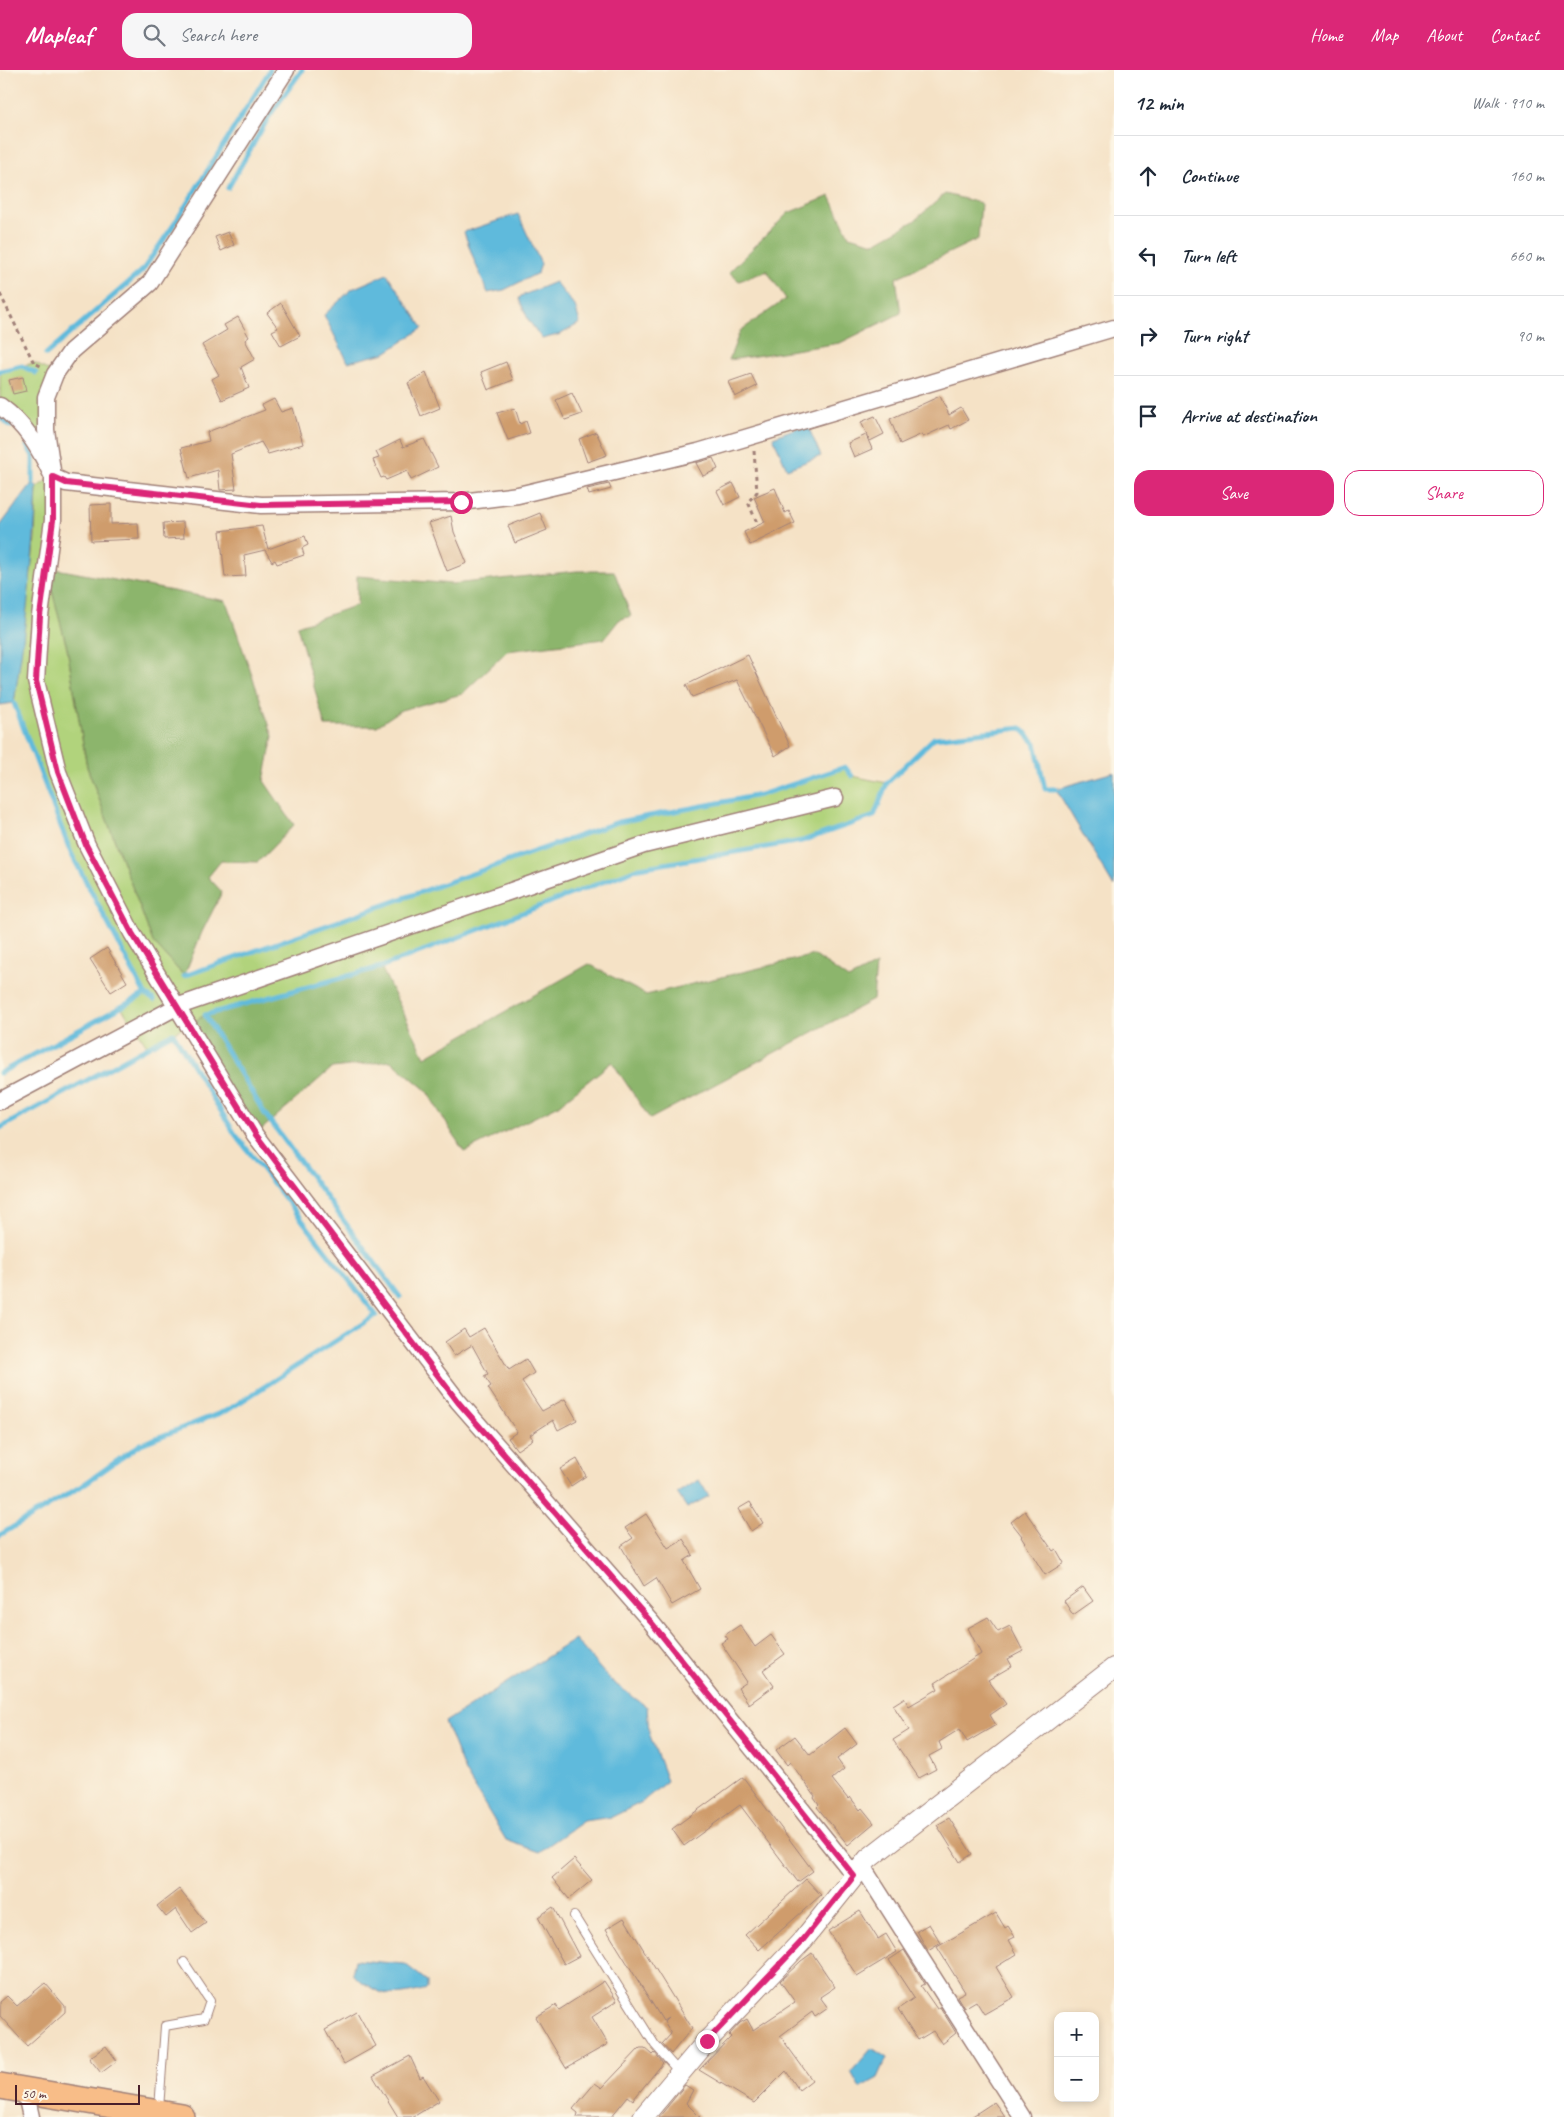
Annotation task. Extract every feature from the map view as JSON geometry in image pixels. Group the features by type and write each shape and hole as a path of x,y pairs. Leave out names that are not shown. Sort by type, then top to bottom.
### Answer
{"main road":[{"path":"0,2086 171,2115"}],"street":[{"path":"286,70 150,283 71,351 54,374 46,397 46,430 53,477 53,520 40,616 36,681 58,772 86,845 132,933 256,1135 458,1402 651,1622 858,1871 1022,2117"},
{"path":"0,406 25,427 40,450 53,477 66,483 261,505 461,502 518,495 698,452 1114,328"},
{"path":"0,1101 176,1007 644,845 835,798"},
{"path":"643,2117 707,2041 803,1940 868,1859 1114,1668"},
{"path":"25,2090 31,2117"}],"lane":[{"path":"574,1916 655,2045 680,2073"},
{"path":"171,2115 165,2026 204,2019 210,2000 184,1962"}],"path":[{"path":"0,294 34,363 54,374"},
{"path":"753,435 756,492 748,502 757,523"}],"green space":[{"path":"945,194 981,203 978,239 896,278 901,313 840,343 729,360 740,331 786,299 767,271 739,281 729,272 788,213 830,196 849,236 875,243 914,221"},
{"path":"34,363 55,374 46,397 46,430 53,477 43,456 25,429 0,406 0,371"},
{"path":"53,477 53,520 46,567 67,648 87,767 153,942 184,976 618,822 760,795 845,767 852,776 887,783 874,816 802,841 639,868 381,967 205,1015 148,1047 121,1007 145,994 71,853 14,703 35,538 37,487"},
{"path":"46,567 226,601 273,736 264,781 294,825 258,862 221,861 208,877 222,892 202,932 184,976 153,942 87,767 67,648"},
{"path":"577,571 614,571 631,616 619,620 604,639 507,651 462,694 401,710 377,726 325,726 297,626 357,605 357,576 452,584"},
{"path":"814,955 848,979 876,965 873,1000 650,1119 612,1062 557,1106 464,1152 426,1090 391,1061 332,1068 255,1135 188,1026 205,1015 381,967 425,1057 589,964 646,995"}],"water":[{"path":"518,214 541,264 538,273 504,290 488,293 464,232"},
{"path":"387,274 423,328 385,353 348,362 324,315 352,289"},
{"path":"555,282 575,306 580,323 561,334 542,339 529,321 519,299 521,296"},
{"path":"807,424 821,456 787,469 773,437"},
{"path":"33,482 37,487 34,541 18,676 14,703 0,705 0,526"},
{"path":"1114,772 1114,887 1056,789"},
{"path":"699,1480 709,1496 687,1508 677,1493"},
{"path":"575,1639 610,1680 647,1707 649,1733 667,1781 642,1802 612,1817 583,1821 539,1852 506,1840 465,1772 445,1722"},
{"path":"355,1960 405,1964 427,1981 427,1989 395,1995 379,1992 352,1974"},
{"path":"872,2048 887,2058 878,2078 860,2088 851,2072"}],"building":[{"path":"228,232 234,245 221,251 215,237"},
{"path":"281,303 300,336 281,346 272,331 278,328 267,313"},
{"path":"238,317 249,337 245,340 255,359 241,367 249,388 222,400 212,379 219,375 202,345 227,330 224,325"},
{"path":"506,362 513,380 488,390 481,372"},
{"path":"426,372 440,408 421,416 408,383"},
{"path":"751,374 757,386 735,397 728,382"},
{"path":"23,377 26,391 13,394 9,380"},
{"path":"572,393 582,414 565,420 556,400"},
{"path":"940,396 949,415 961,408 968,420 951,429 949,425 923,437 922,434 900,444 890,419"},
{"path":"274,399 281,412 293,408 303,444 268,454 261,442 231,454 236,489 220,490 218,470 189,478 181,448 209,441 207,432 265,410 262,405"},
{"path":"515,408 520,424 526,421 530,433 508,440 497,413"},
{"path":"875,416 884,434 870,441 861,422"},
{"path":"596,432 607,455 587,462 579,439"},
{"path":"866,435 872,449 854,457 848,443"},
{"path":"424,439 438,467 411,480 407,471 386,480 384,477 381,478 373,460 379,458 376,452 400,440 403,447"},
{"path":"713,458 718,469 703,476 696,463"},
{"path":"733,483 740,497 724,505 717,491"},
{"path":"609,484 611,489 589,495 587,489"},
{"path":"775,488 785,513 789,511 795,523 750,545 744,532 765,522 754,497"},
{"path":"111,504 111,524 138,523 139,539 91,541 90,505"},
{"path":"540,513 547,530 515,543 508,526"},
{"path":"451,516 454,532 467,563 447,571 429,523"},
{"path":"183,522 184,538 164,539 163,523"},
{"path":"262,526 268,549 305,536 308,545 302,548 304,555 277,564 275,560 272,562 265,550 244,555 246,576 225,577 220,531"},
{"path":"748,655 790,746 775,756 737,680 692,697 686,685"},
{"path":"107,948 127,982 111,992 90,959"},
{"path":"484,1328 509,1370 526,1359 534,1373 522,1381 542,1411 565,1399 577,1420 558,1430 553,1420 530,1435 533,1439 517,1450 508,1438 517,1432 488,1388 491,1386 484,1376 488,1374 472,1345 454,1356 445,1342 464,1329 469,1337"},
{"path":"577,1459 586,1476 571,1486 560,1469"},
{"path":"750,1502 763,1523 751,1531 738,1509"},
{"path":"1025,1511 1053,1551 1056,1549 1064,1563 1045,1575 1022,1536 1011,1522"},
{"path":"646,1514 668,1548 683,1539 693,1555 684,1561 700,1589 672,1605 656,1578 644,1586 621,1546 633,1538 625,1528"},
{"path":"1083,1587 1093,1601 1073,1615 1064,1601"},
{"path":"988,1617 998,1632 1010,1626 1023,1651 1008,1659 1012,1666 988,1680 1006,1704 990,1715 996,1725 967,1742 960,1729 939,1742 942,1749 929,1756 936,1769 919,1778 893,1740 909,1730 893,1705 904,1698 909,1706 938,1689 935,1683 981,1654 968,1628"},
{"path":"740,1625 755,1647 771,1635 785,1654 763,1670 774,1686 749,1704 738,1688 747,1682 721,1643 728,1639 725,1635"},
{"path":"845,1728 857,1744 837,1759 844,1769 832,1779 848,1799 850,1797 860,1810 862,1808 874,1823 848,1845 817,1807 819,1805 814,1798 815,1796 790,1762 787,1765 776,1750 795,1736 810,1755"},
{"path":"743,1777 813,1871 798,1882 740,1805 684,1846 672,1829"},
{"path":"949,1818 972,1854 960,1862 937,1825"},
{"path":"574,1859 592,1880 569,1899 552,1878"},
{"path":"806,1879 821,1895 759,1950 745,1935"},
{"path":"179,1889 206,1923 192,1933 176,1909 166,1917 157,1906"},
{"path":"553,1907 579,1956 564,1964 538,1917"},
{"path":"860,1911 878,1939 886,1934 897,1952 857,1976 828,1931"},
{"path":"996,1913 1005,1928 1008,1926 1015,1937 1009,1940 1017,1954 996,1967 1014,1997 984,2014 976,2001 964,2008 957,1996 965,1992 937,1947"},
{"path":"624,1918 692,2028 671,2054 662,2044 671,2034 664,2022 668,2018 663,2021 606,1929"},
{"path":"929,1924 941,1943 928,1951 917,1931"},
{"path":"904,1950 925,1984 921,1986 937,2009 940,2007 956,2033 942,2044 933,2031 918,2040 898,2009 914,1998 889,1960"},
{"path":"812,1953 835,1987 820,1997 828,2008 815,2017 812,2012 780,2036 812,2080 799,2090 786,2071 754,2103 699,2070 731,2037 729,2035 740,2023 747,2019 753,2030 795,2002 780,1981"},
{"path":"604,1981 617,2001 592,2017 608,2044 566,2068 536,2017 556,2005 559,2010"},
{"path":"45,1983 65,2006 65,2012 27,2046 0,2016 0,2002 7,1996 17,2006"},
{"path":"357,2012 376,2046 344,2064 325,2030"},
{"path":"106,2046 117,2061 101,2073 89,2058"},
{"path":"640,2048 645,2048 653,2055 655,2053 663,2063 633,2100 628,2096 611,2117 577,2117 578,2113 573,2109 595,2083 602,2088"},
{"path":"410,2056 420,2078 423,2076 439,2101 413,2117 398,2117 373,2076"},
{"path":"685,2085 693,2090 686,2103 700,2117 659,2117"},
{"path":"994,2102 1005,2117 971,2117"}],"waterway":[{"path":"46,354 142,271 173,226 270,70"},
{"path":"228,188 270,115 302,70"},
{"path":"0,371 22,366 36,373"},
{"path":"0,417 11,426"},
{"path":"27,446 33,456 33,482"},
{"path":"0,1073 145,994 71,853 14,703"},
{"path":"400,1297 265,1114 205,1015 381,967 639,868 802,841 874,816 887,783 934,738 1021,728 1035,743 1045,789 1056,789"},
{"path":"184,976 618,822 760,795 845,767 852,776"},
{"path":"145,994 154,1000"},
{"path":"0,1128 173,1033 235,1134 376,1315 228,1410 141,1444 80,1487 0,1535"}],"route":[{"path":"461,502 261,505 66,483 53,477 53,520 40,616 36,681 58,772 86,845 132,933 256,1135 458,1402 651,1622 854,1876 803,1940 707,2041"}]}
